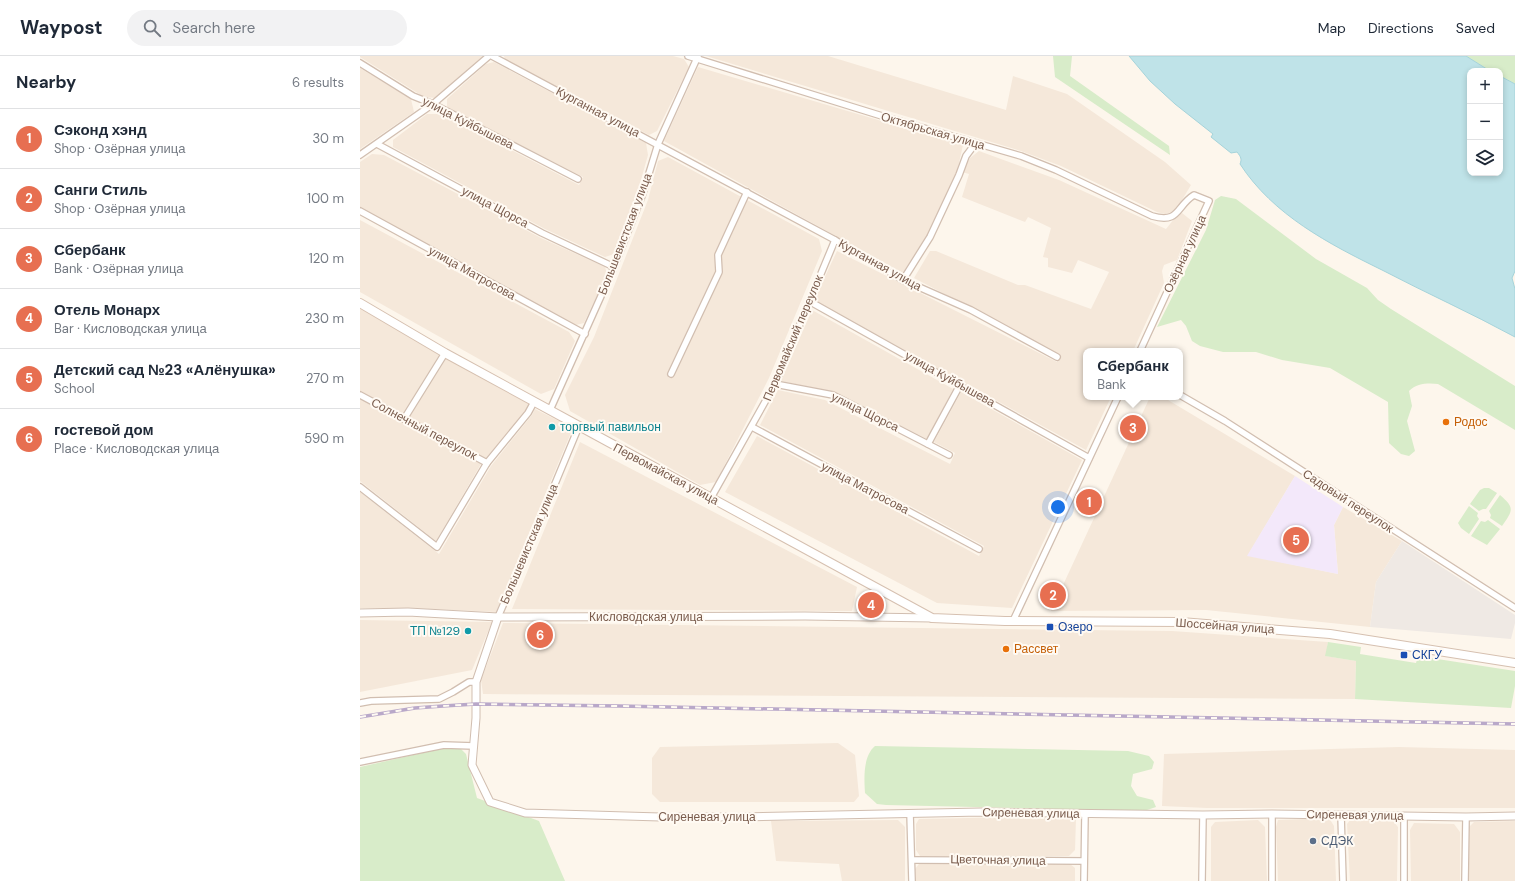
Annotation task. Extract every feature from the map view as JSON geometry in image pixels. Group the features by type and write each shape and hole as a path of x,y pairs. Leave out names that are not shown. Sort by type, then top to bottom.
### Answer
{"main road":[{"name":"Первомайская улица","path":"360,303 445,353 932,618"},
{"name":"Шоссейная улица","path":"932,618 1013,621 1181,622 1322,634 1515,663"}],"street":[{"path":"360,155 433,104 491,56"},
{"name":"Курганная улица","path":"491,56 747,192 835,240 903,280 971,310 1057,356"},
{"name":"Октябрьская улица","path":"688,56 697,57 975,144 1021,156 1056,170 1152,216 1166,219 1171,217"},
{"name":"Большевистская улица","path":"550,410 614,267 642,196 658,144 697,57"},
{"name":"улица Куйбышева","path":"360,63 413,96 433,104 578,179"},
{"name":"улица Щорса","path":"377,144 542,233 614,267"},
{"path":"903,280 930,237 959,175 966,156 975,144"},
{"path":"672,374 719,272 718,255 747,192"},
{"name":"Озёрная улица","path":"1141,348 1209,201 1194,194 1171,217"},
{"name":"улица Матросова","path":"360,211 585,334"},
{"name":"Первомайский переулок","path":"711,498 775,384 835,240"},
{"name":"улица Куйбышева","path":"809,301 1089,458"},
{"path":"404,419 445,353"},
{"name":"улица Щорса","path":"775,384 833,395 949,455"},
{"path":"928,444 960,385"},
{"name":"Солнечный переулок","path":"360,395 487,463"},
{"name":"Садовый переулок","path":"1183,397 1225,421 1515,608"},
{"path":"1013,621 1117,400"},
{"name":"Солнечный переулок","path":"360,487 437,547 487,463 528,413 534,402"},
{"name":"Большевистская улица","path":"498,617 579,426"},
{"name":"улица Матросова","path":"752,427 979,549"},
{"name":"Кисловодская улица","path":"360,613 408,612 498,617 804,616 932,618"},
{"name":"Сиреневая улица","path":"498,617 476,682 476,718 472,765 490,802 525,814 741,817 981,812 1203,816 1272,814 1466,817 1515,816"},
{"path":"360,703 371,701 439,699 469,682 476,682"},
{"path":"360,762 444,745 474,746"},
{"path":"910,813 912,881"},
{"path":"1084,881 1085,814"},
{"path":"1272,814 1272,881"},
{"path":"1341,815 1343,881"},
{"path":"1202,881 1203,816"},
{"path":"1404,816 1404,881"},
{"path":"1465,881 1466,817"},
{"name":"Цветочная улица","path":"912,860 1084,861"}],"shaded area":[{"path":"360,56 484,56 436,98 424,97"},
{"path":"504,56 673,56 684,59 689,67 657,131 649,135 505,60"},
{"path":"706,56 828,56 1006,110 1013,76 1067,94 1165,162 1191,185 1179,205 1172,212 1165,214 1157,212 1061,166 1021,151"},
{"path":"494,62 646,143 648,155 637,194 614,254 605,257 545,229 393,147 393,140 427,114 442,114 579,185 583,177 447,107 447,99 486,64"},
{"path":"698,67 963,145 957,172 927,236 903,273 664,141"},
{"path":"360,68 411,99 414,112 360,149"},
{"path":"979,151 1059,180 1166,229 1174,219 1182,213 1192,221 1177,260 1164,265 1162,271 1164,283 1134,348 1083,348 1083,400 1110,400 1086,450 814,300 837,251 1057,362 1059,354 914,278 930,251 936,251 1018,285 1025,285 1091,309 1109,272 1078,260 1072,273 1048,267 1048,258 1043,257 1051,228 1028,217 1025,222 962,197 969,174 962,172 970,158"},
{"path":"372,154 384,155 541,238 605,267 607,274 584,323 576,325 360,208 360,162"},
{"path":"668,157 819,239 822,251 769,378 716,482 700,485 570,411 565,395 594,337 648,200 658,161"},
{"path":"360,220 569,332 575,341 554,389 541,394 360,292"},
{"path":"360,308 441,354 403,415 360,392"},
{"path":"812,310 953,389 927,439 835,392 781,381"},
{"path":"446,357 531,402 525,412 486,460 409,417"},
{"path":"778,390 825,400 950,464 955,453 934,442 961,392 1082,460 1012,608 937,603 725,492 757,436 979,556 984,546 760,425"},
{"path":"360,399 481,464 436,541 360,481"},
{"path":"1149,400 1168,400 1295,476 1248,555 1338,574 1334,525 1343,507 1402,541 1376,582 1370,627 1206,610 1051,611"},
{"path":"535,409 573,428 496,612 409,608 360,608 360,492 439,554 491,466 532,415"},
{"path":"580,442 857,587 852,611 512,609"},
{"path":"1295,476 1343,507 1334,525 1338,574 1247,556"},
{"name":"СКГУ","path":"1402,541 1515,615 1515,623 1511,639 1370,627 1376,582"},
{"path":"360,620 492,622 472,670 360,692"},
{"path":"503,623 1172,631 1328,642 1326,656 1356,661 1355,699 483,694 481,680"},
{"path":"838,743 855,755 859,796 854,802 660,802 652,794 652,758 660,747"},
{"path":"1399,747 1515,750 1515,808 1207,808 1162,806 1164,754"},
{"path":"1072,816 1076,819 1075,850 1069,856 920,856 916,850 916,824 919,819"},
{"path":"1329,818 1334,826 1336,881 1278,881 1276,827 1278,820"},
{"path":"1351,819 1392,820 1398,827 1397,881 1350,881 1347,824"},
{"path":"898,820 905,827 905,881 842,881 839,864 776,861 771,821"},
{"path":"1258,820 1265,827 1267,881 1211,881 1211,827 1215,822"},
{"path":"1515,821 1515,881 1469,881 1469,827 1474,822"},
{"path":"1414,823 1454,824 1460,832 1460,881 1411,881 1410,830"},
{"path":"919,864 1070,864 1075,868 1075,881 916,881 915,869"}],"green space":[{"path":"1053,56 1072,56 1070,76 1169,146 1170,155 1055,77"},
{"path":"1466,56 1515,56 1515,84 1503,78 1503,68 1485,68"},
{"path":"1221,196 1236,199 1316,259 1367,288 1378,300 1391,309 1515,386 1515,430 1438,384 1423,384 1412,388 1409,391 1412,406 1407,421 1415,451 1409,456 1401,454 1389,443 1388,402 1330,368 1282,360 1256,352 1223,352 1200,346 1192,341 1186,326 1181,320 1157,327 1206,230 1215,200"},
{"path":"1489,488 1497,493 1486,509 1479,511 1470,504 1480,490"},
{"path":"1500,495 1508,503 1511,509 1502,526 1490,518 1491,515 1489,511"},
{"path":"1469,506 1478,513 1477,516 1479,519 1469,534 1461,528 1458,523"},
{"path":"1488,520 1500,529 1487,545 1471,536 1481,521 1485,522"},
{"path":"1328,642 1361,647 1360,654 1416,663 1418,656 1515,671 1515,686 1511,708 1355,699 1356,661 1325,656"},
{"path":"875,746 1128,751 1149,756 1154,762 1152,769 1133,774 1131,786 1137,796 1153,800 1156,807 1144,811 877,804 865,793 866,761 871,750"},
{"path":"444,748 461,749 466,754 477,798 539,821 565,881 360,881 360,767"}],"water":[{"path":"1129,56 1466,56 1485,68 1467,68 1467,176 1503,176 1503,78 1515,84 1515,271 1512,278 1515,289 1515,337 1342,250 1285,213 1253,182 1240,164 1241,158 1237,152 1231,153 1211,137 1213,134 1175,104 1150,81"}],"railway":[{"path":"360,717 415,708 476,704 1515,724"}],"place":[{"name":"Родос","path":"1446,422"},
{"name":"торгвый павильон","path":"552,427"},
{"name":"Сбербанк","path":"1133,428"},
{"name":"Сэконд хэнд","path":"1089,502"},
{"name":"Детский сад №23 «Алёнушка»","path":"1296,540"},
{"name":"Санги Стиль","path":"1053,595"},
{"name":"Отель Монарх","path":"871,605"},
{"name":"Озеро","path":"1050,627"},
{"name":"ТП №129","path":"468,631"},
{"name":"гостевой дом","path":"540,635"},
{"name":"Рассвет","path":"1006,649"},
{"name":"СКГУ","path":"1404,655"},
{"name":"СДЭК","path":"1313,841"}]}
